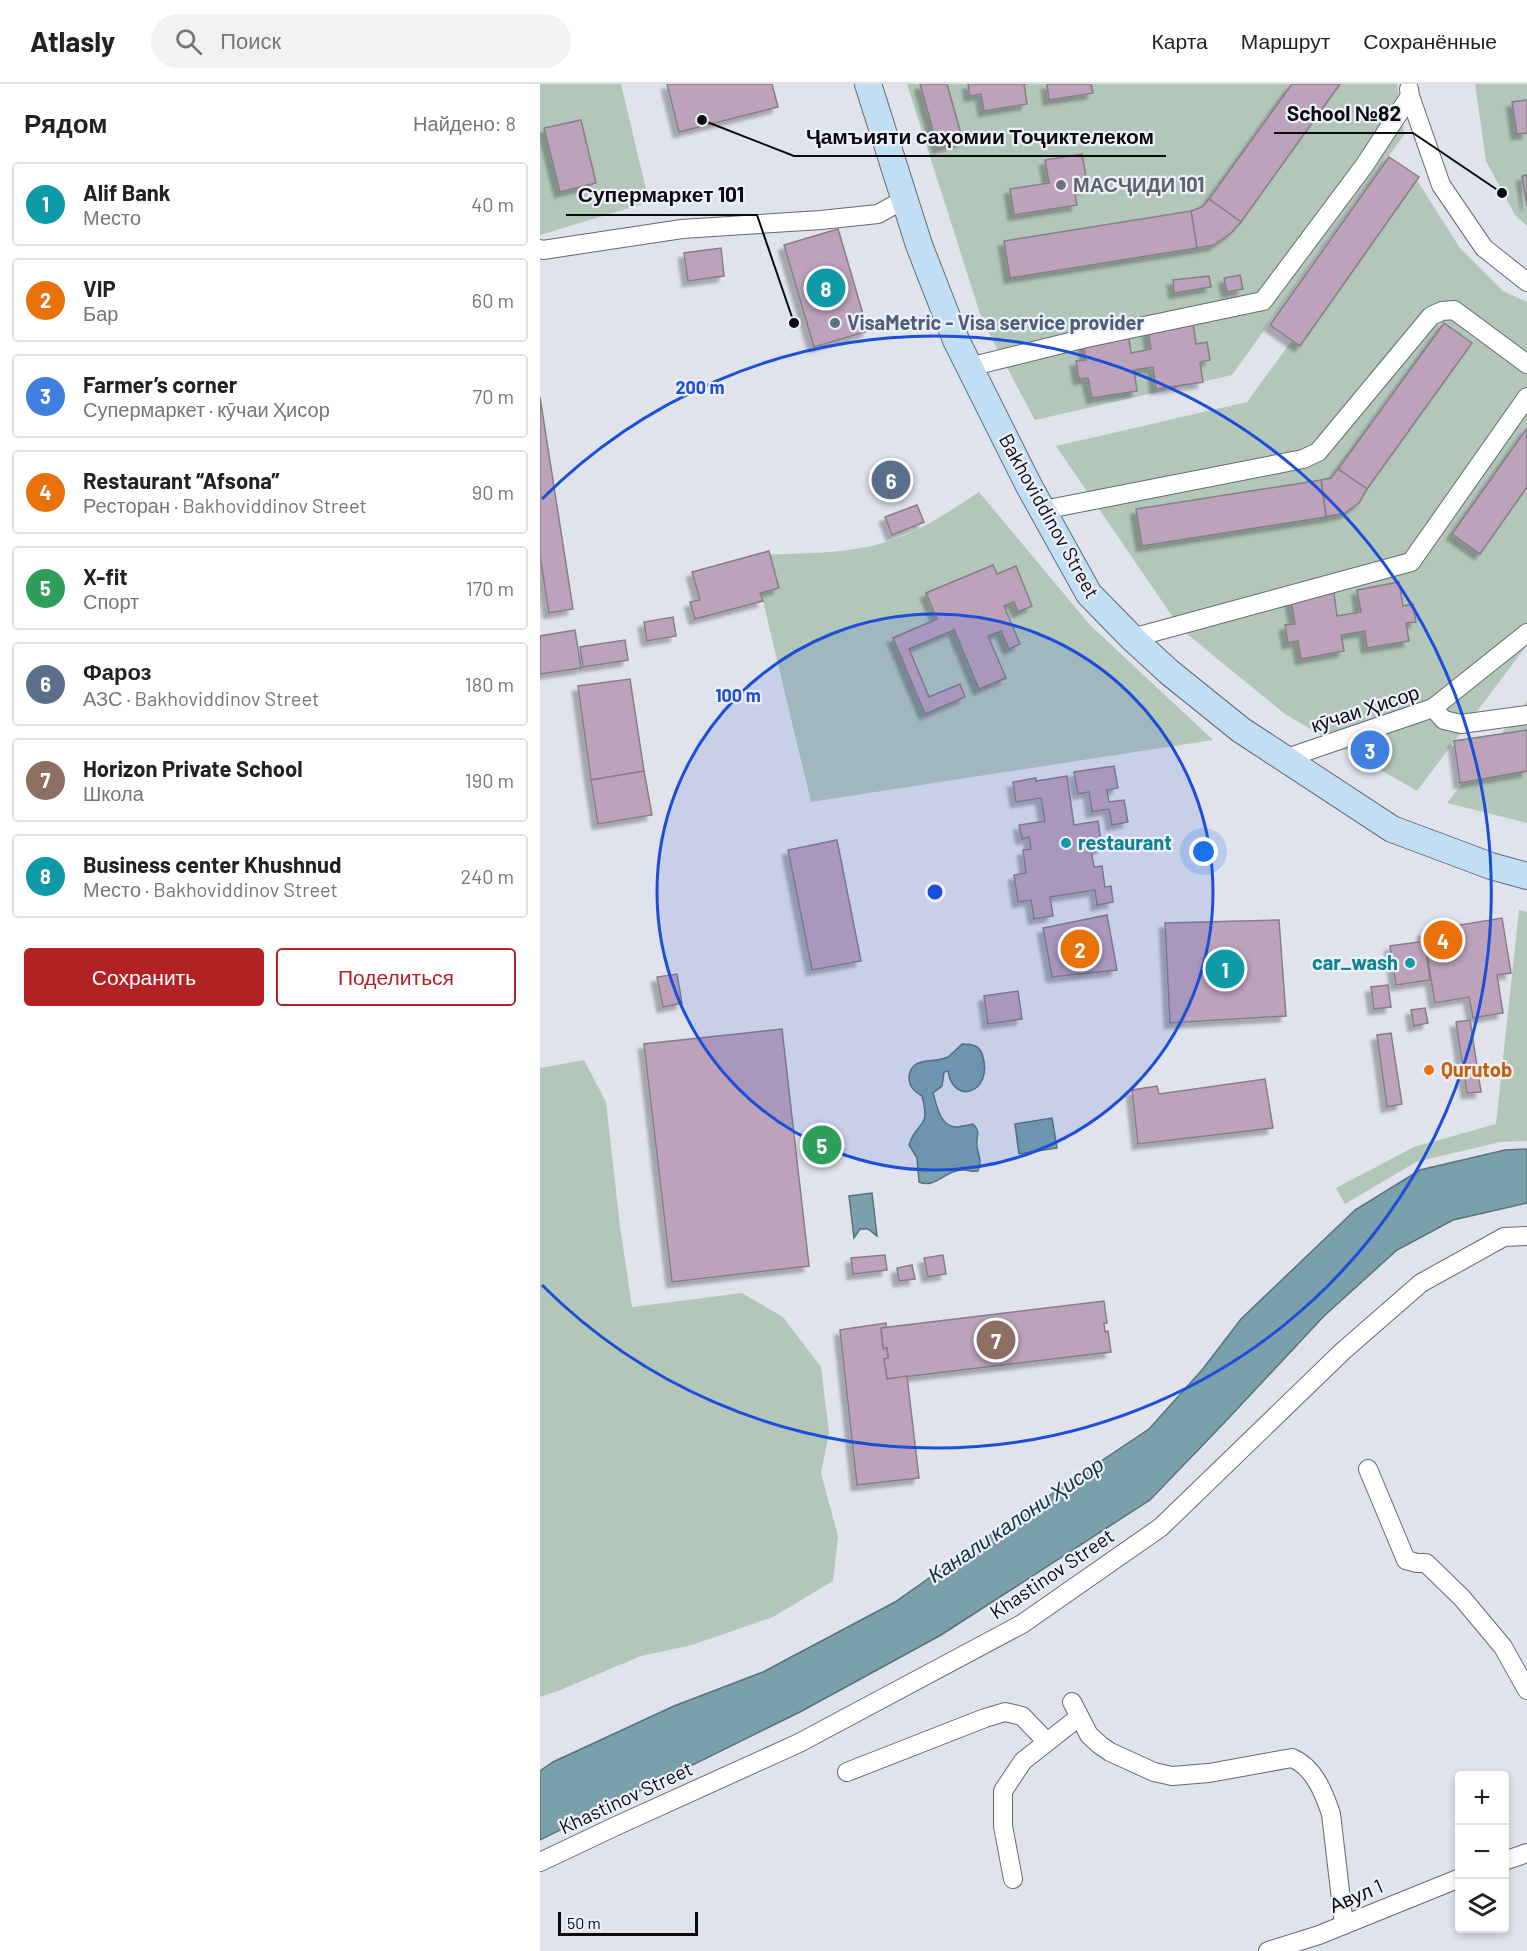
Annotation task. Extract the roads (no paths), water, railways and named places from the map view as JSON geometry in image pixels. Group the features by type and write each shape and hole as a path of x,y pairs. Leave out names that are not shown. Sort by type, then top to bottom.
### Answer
{"street":[{"path":"859,84 878,112"},
{"name":"Bakhoviddinov Street","path":"868,84 919,245 956,340 1029,486 1089,594 1132,639 1241,730 1392,829 1491,866 1527,876"},
{"path":"875,84 878,112"},
{"path":"1409,90 1442,185 1484,248 1527,282"},
{"path":"969,367 1082,339 1263,301 1364,166 1409,90"},
{"path":"540,249 682,229 878,214 905,199"},
{"path":"1043,510 1304,459 1318,452 1431,316 1442,312 1454,310 1527,364"},
{"path":"1132,639 1411,562 1527,397"},
{"path":"1433,708 1527,633"},
{"name":"кӯчаи Ҳисор","path":"1284,759 1433,708 1444,720 1461,724 1527,715"},
{"name":"Khastinov Street","path":"540,1863 799,1743 1022,1624 1161,1527 1343,1351 1421,1283 1504,1236 1527,1236"},
{"path":"1368,1469 1406,1560 1426,1563 1462,1598 1503,1647 1527,1690"},
{"path":"1013,1879 1003,1826 1003,1791 1023,1761 1047,1742 1075,1710 1089,1735 1100,1745 1154,1772 1163,1774 1209,1773 1292,1758 1302,1763 1311,1772 1326,1799 1331,1814 1344,1925"},
{"path":"847,1772 1005,1712 1022,1716 1047,1742"},
{"path":"1509,1859 1527,1853"},
{"name":"Авул 1","path":"1268,1951 1319,1935 1458,1879"}],"water":[{"path":"962,1044 978,1048 983,1057 985,1069 978,1086 971,1091 957,1089 951,1082 948,1071 944,1072 942,1086 933,1093 940,1115 947,1124 958,1127 973,1124 976,1127 979,1168 978,1171 952,1172 931,1183 919,1182 917,1158 909,1145 922,1124 925,1114 922,1096 914,1090 910,1083 911,1070 924,1061 948,1057"},
{"path":"1052,1118 1057,1148 1019,1154 1015,1124"},
{"name":"Канали калони Ҳисор","path":"1527,1149 1527,1203 1453,1220 1397,1250 1324,1316 1150,1500 941,1635 800,1712 540,1840 540,1771 553,1762 674,1706 763,1672 895,1602 1149,1429 1202,1370 1241,1319 1355,1210 1420,1170 1505,1150"},
{"path":"872,1193 877,1236 868,1229 860,1229 854,1238 849,1196"}],"place":[{"name":"Ҷамъияти саҳомии Тоҷиктелеком","path":"702,120"},
{"name":"МАСҶИДИ 101","path":"1061,185"},
{"name":"School №82","path":"1502,193"},
{"name":"Business center Khushnud","path":"826,288"},
{"name":"Супермаркет 101","path":"794,323"},
{"name":"VisaMetric - Visa service provider","path":"835,323"},
{"name":"Фароз","path":"891,480"},
{"name":"Farmer’s corner","path":"1370,750"},
{"name":"restaurant","path":"1066,843"},
{"name":"Restaurant “Afsona”","path":"1443,940"},
{"name":"VIP","path":"1080,949"},
{"name":"car_wash","path":"1410,963"},
{"name":"Alif Bank","path":"1225,969"},
{"name":"Qurutob","path":"1429,1070"},
{"name":"X-fit","path":"822,1145"},
{"name":"Horizon Private School","path":"996,1340"}]}
